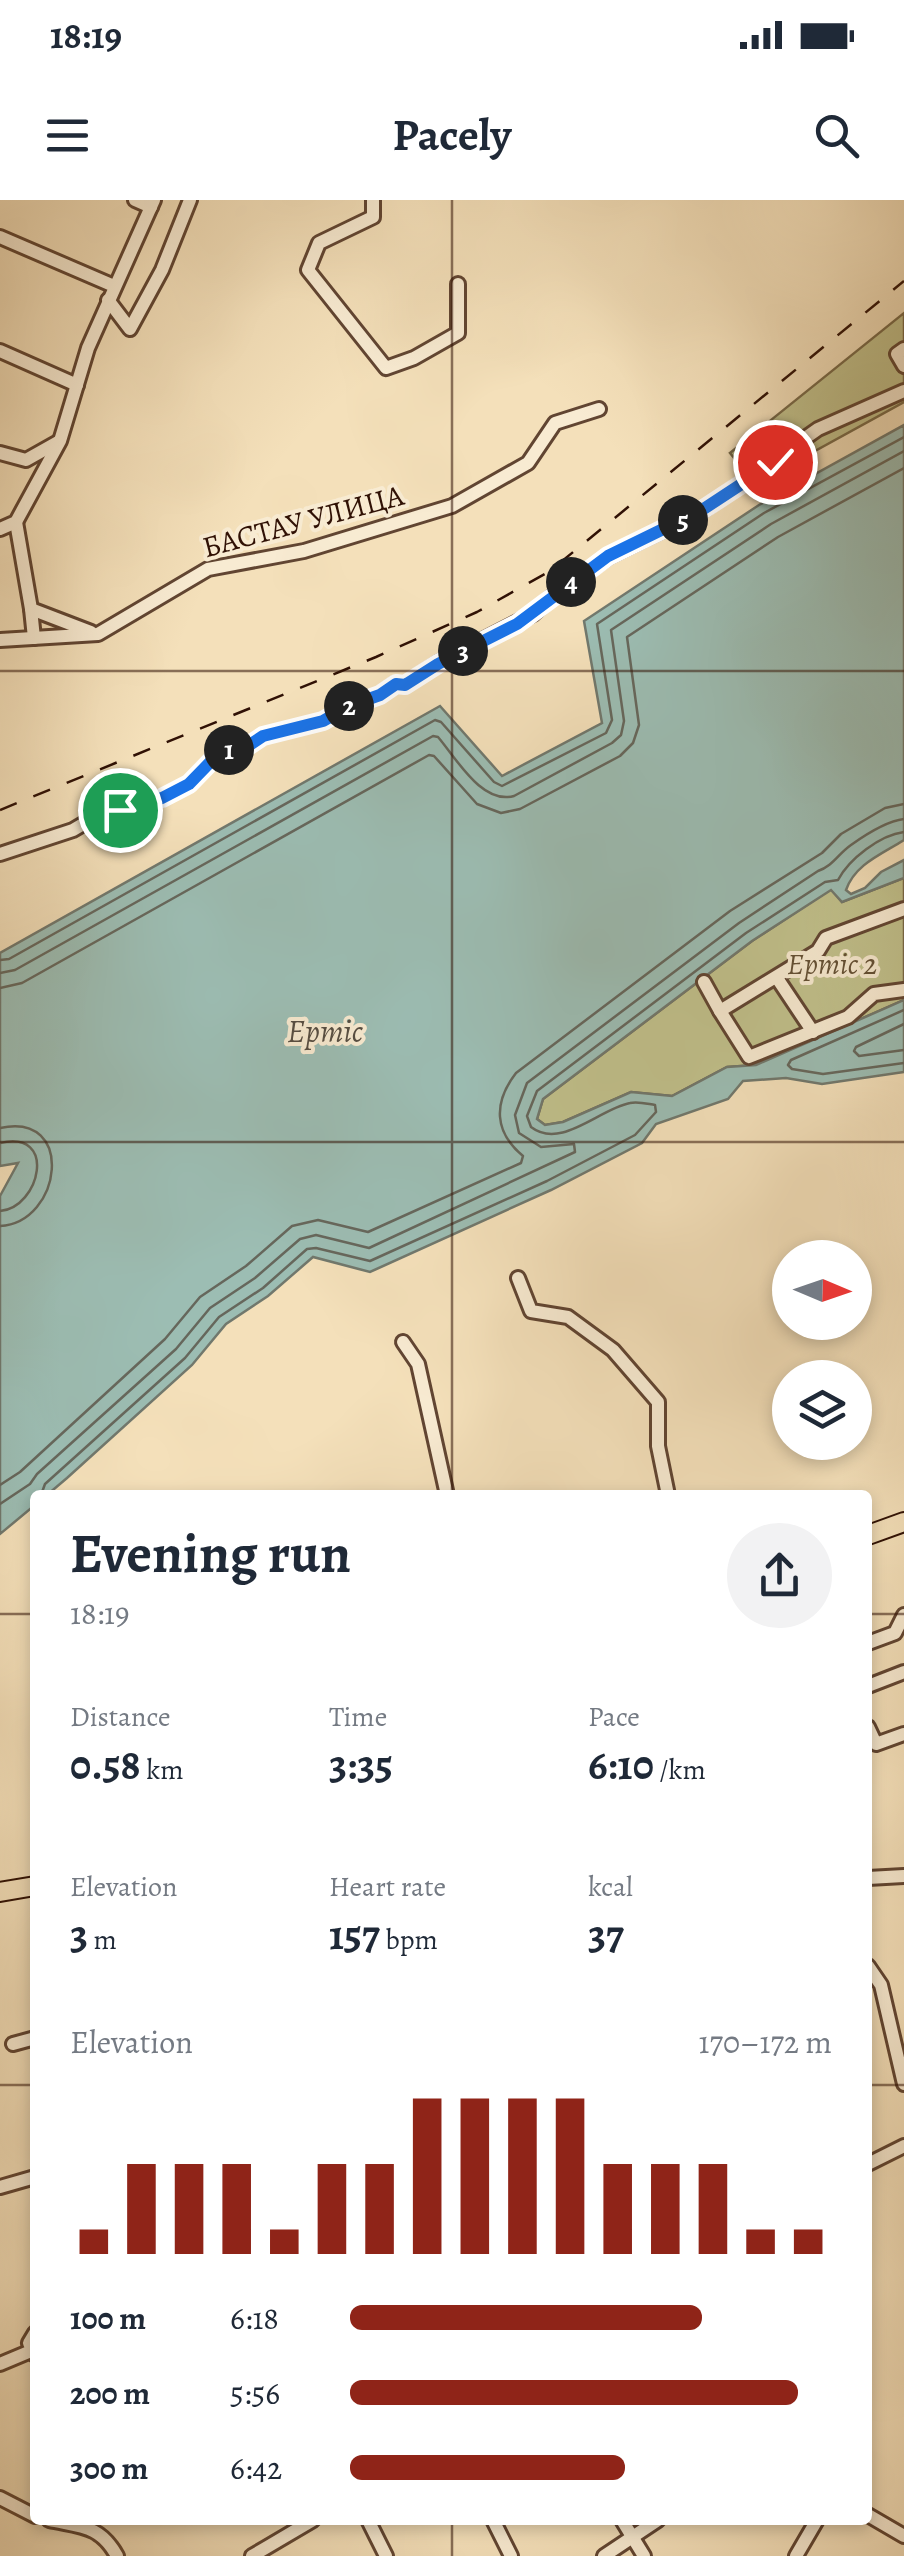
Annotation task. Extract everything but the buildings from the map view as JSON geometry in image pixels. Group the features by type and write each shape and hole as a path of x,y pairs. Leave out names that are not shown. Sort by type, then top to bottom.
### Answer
{"main road":[{"path":"872,1534 904,1522"},
{"path":"0,1892 30,1887"}],"street":[{"path":"0,529 16,522 60,441 88,348 152,204 135,200"},
{"path":"108,300 130,330 162,270 190,200"},
{"path":"372,200 373,217 319,243 308,270 386,368 414,358 458,333 458,284"},
{"path":"0,237 114,286"},
{"path":"904,348 897,354 904,366"},
{"path":"0,351 77,385"},
{"path":"0,854 162,798 189,784 220,752 323,721 396,684 405,685 533,614 608,556 702,510 818,429 904,391"},
{"name":"БАСТАУ УЛИЦА","path":"0,640 98,634 208,569 304,552 452,506 528,463 555,423 599,409"},
{"path":"0,452 26,460 60,441"},
{"path":"16,522 34,638"},
{"path":"31,610 98,634"},
{"path":"720,1011 818,950 826,938 904,909"},
{"path":"777,978 812,1032"},
{"path":"704,982 749,1057 848,1017 874,994 904,990"},
{"path":"518,1278 531,1311 568,1316 613,1350 658,1402 658,1446 667,1490"},
{"path":"403,1342 418,1364 446,1490"},
{"path":"872,1641 895,1632 904,1615"},
{"path":"872,1684 904,1672"},
{"path":"872,1736 876,1744 904,1734"},
{"path":"872,1878 904,1876"},
{"path":"872,1972 881,1985 904,2084"},
{"path":"13,2044 30,2039"},
{"path":"872,2162 904,2146"},
{"path":"0,2186 30,2178"},
{"path":"0,2364 30,2348"},
{"path":"0,2498 30,2513"},
{"path":"872,2517 904,2536"},
{"path":"76,2525 104,2535 117,2556"},
{"path":"252,2556 305,2525"},
{"path":"370,2525 386,2556"},
{"path":"496,2525 511,2556"},
{"path":"624,2525 644,2556"},
{"path":"604,2556 650,2525"},
{"path":"796,2556 814,2525"}],"green space":[{"path":"904,313 904,402 755,484 730,453"},
{"name":"Ертіс 2","path":"904,878 904,1000 756,1065 727,1067 672,1096 631,1092 563,1122 545,1125 537,1119 543,1099 752,941 831,889 842,902"}],"water":[{"name":"Ертіс","path":"904,425 904,840 863,866 846,890 851,894 865,888 881,872 904,860 904,878 842,902 831,890 752,941 543,1099 537,1119 545,1125 563,1122 631,1092 672,1096 727,1067 756,1065 904,1000 904,1072 822,1084 786,1078 743,1081 728,1099 656,1124 642,1143 551,1190 370,1272 313,1257 268,1296 226,1324 192,1365 53,1490 30,1490 30,1509 0,1534 0,1196 18,1163 0,1166 0,953 440,706 502,776 602,723 584,621 759,505"}],"railway":[{"path":"0,810 376,657 477,612 550,571 904,281"}],"route":[{"path":"120,810 162,798 189,784 206,762 220,752 323,721 396,684 405,685 533,614 608,556 702,510 775,462"}]}
